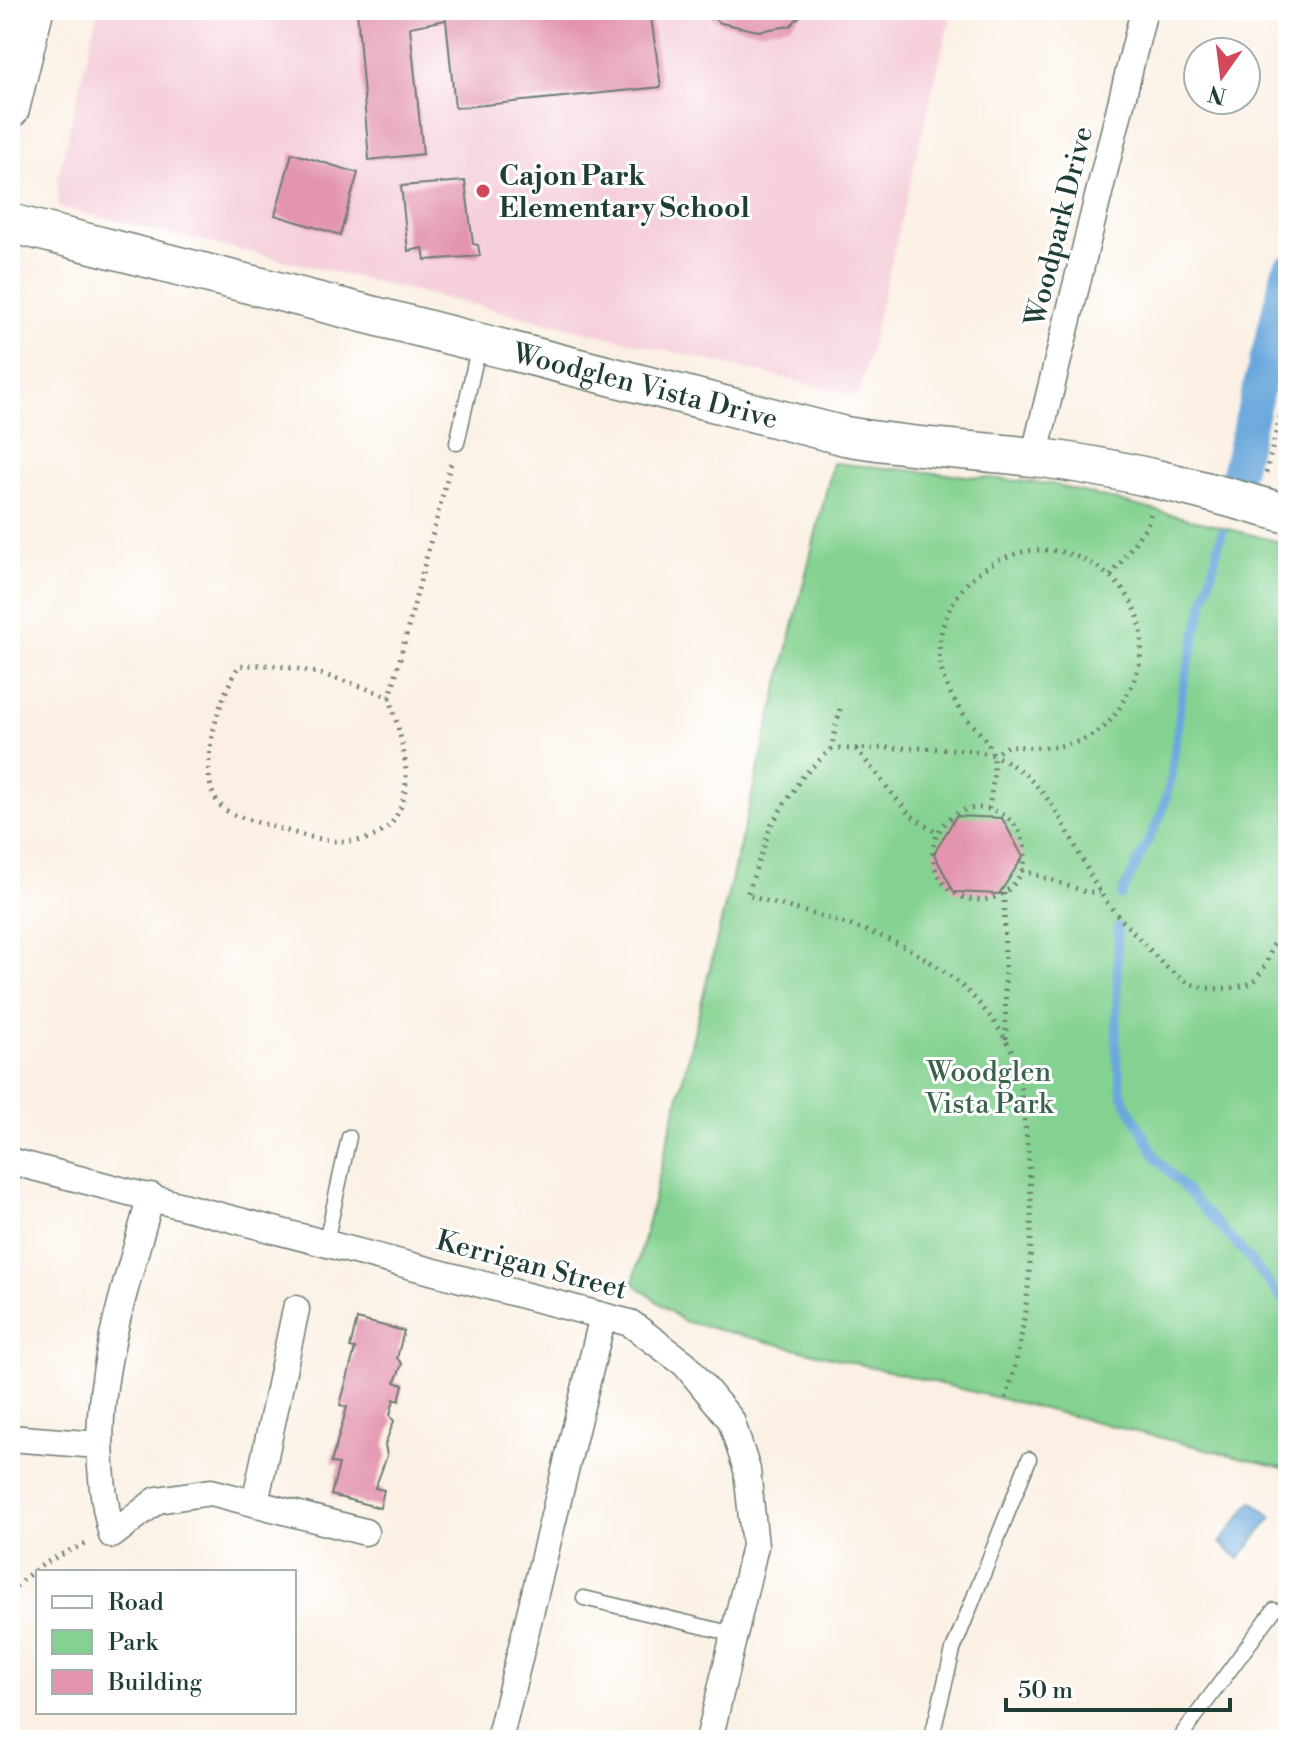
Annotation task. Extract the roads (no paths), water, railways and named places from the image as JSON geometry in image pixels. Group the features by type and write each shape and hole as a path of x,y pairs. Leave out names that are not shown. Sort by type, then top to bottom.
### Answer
{"main road":[{"path":"10,109 34,10"},
{"name":"Woodglen Vista Drive","path":"10,223 845,436 907,447 1034,457 1160,479 1273,510"}],"street":[{"name":"Woodpark Drive","path":"1034,457 1144,10"},
{"name":"Kerrigan Street","path":"10,1161 630,1323 685,1364 731,1420 747,1470 755,1546 709,1740"},
{"path":"151,1196 107,1355 98,1445 101,1491 112,1535 157,1500 211,1492 365,1532"},
{"path":"255,1503 296,1309"},
{"path":"499,1740 603,1316"},
{"path":"10,1438 98,1445"}],"lane":[{"path":"457,443 480,341"},
{"path":"326,1242 349,1137"},
{"path":"931,1740 953,1650 1029,1459"},
{"path":"584,1598 734,1634"},
{"path":"1181,1740 1274,1610"}],"water":[{"path":"1252,1501 1272,1517 1239,1559 1220,1543"}],"waterway":[{"path":"1238,470 1288,270"},
{"path":"1121,896 1162,813 1171,778 1183,686 1222,532"},
{"path":"1118,927 1116,1050 1122,1095 1157,1159 1246,1255 1288,1306"}],"place":[{"name":"Cajon Park Elementary School","path":"483,191"}],"park label":[{"name":"Woodglen Vista Park","path":"989,1087"}]}
